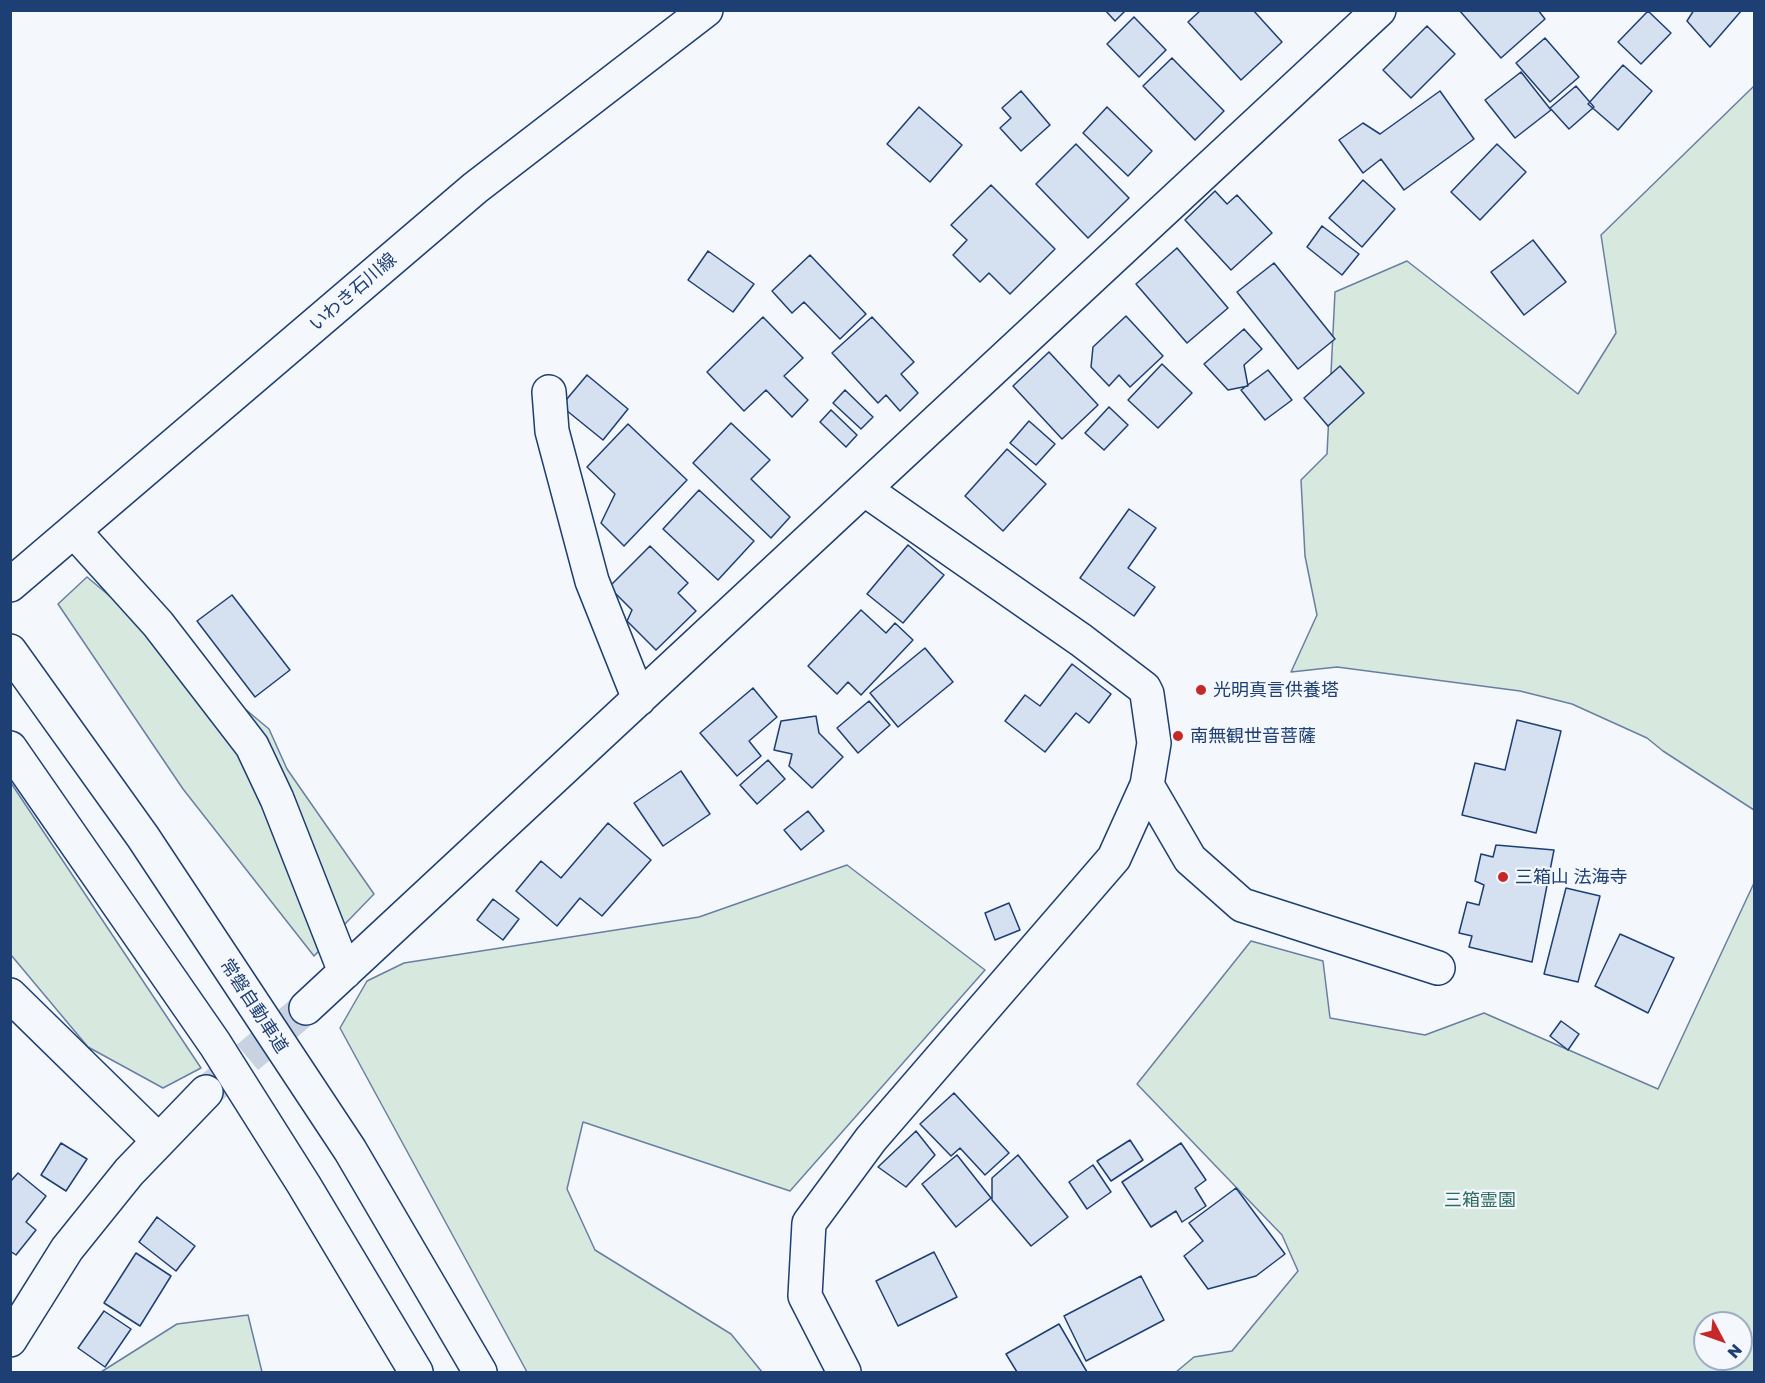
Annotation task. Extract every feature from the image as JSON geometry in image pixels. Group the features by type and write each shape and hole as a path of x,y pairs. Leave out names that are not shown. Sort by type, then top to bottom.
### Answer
{"main road":[{"name":"いわき石川線","path":"10,585 474,189 706,10"},
{"path":"306,1008 1379,10"},
{"path":"549,392 552,431 592,581 639,699"},
{"path":"844,1372 805,1296 809,1223 871,1139 1114,858 1147,785 1154,743 1147,694 1144,688 1082,640 864,489"},
{"path":"74,531 158,624 252,746 278,799 345,972"},
{"name":"常磐自動車道","path":"10,651 143,837 350,1150 480,1372"},
{"path":"10,748 215,1044 416,1372"},
{"path":"1147,785 1190,860 1242,905 1438,968"},
{"path":"10,995 159,1141"},
{"path":"10,1340 67,1249 129,1172 207,1092"}],"green space":[{"path":"1754,86 1754,810 1663,751 1647,738 1572,704 1520,691 1337,667 1291,672 1317,615 1305,556 1301,480 1327,454 1335,292 1407,261 1578,394 1616,333 1601,235"},
{"path":"87,577 269,729 287,769 374,894 314,956 183,789 58,604"},
{"path":"10,783 201,1068 163,1088 88,1047 11,955"},
{"path":"847,865 985,970 790,1191 583,1122 567,1189 595,1250 731,1334 762,1372 527,1372 340,1028 367,981 404,963 699,917"},
{"name":"三箱霊園","path":"1754,883 1754,1372 1176,1372 1194,1357 1232,1351 1298,1271 1282,1235 1137,1084 1251,941 1323,961 1330,1018 1425,1035 1484,1013 1658,1089"},
{"path":"248,1315 262,1372 101,1372 177,1324"}],"building":[{"path":"1105,10 1126,10 1115,21"},
{"path":"1201,10 1253,10 1282,42 1241,80 1188,22"},
{"path":"1459,10 1538,10 1545,19 1501,58"},
{"path":"1694,10 1742,10 1710,47 1687,21"},
{"path":"1648,11 1671,33 1641,64 1618,42"},
{"path":"1134,17 1166,50 1139,77 1107,44"},
{"path":"1427,26 1455,54 1411,98 1383,70"},
{"path":"1545,38 1579,77 1550,102 1516,63"},
{"path":"1172,58 1224,111 1195,140 1143,86"},
{"path":"1623,65 1652,91 1618,130 1588,104"},
{"path":"1521,72 1551,110 1515,138 1485,100"},
{"path":"1576,86 1594,107 1569,129 1550,108"},
{"path":"1021,91 1050,125 1021,151 1000,128 1011,118 1002,108"},
{"path":"1440,91 1474,139 1404,190 1381,159 1363,173 1339,140 1363,123 1380,134"},
{"path":"919,107 962,145 930,182 887,144"},
{"path":"1107,107 1152,151 1128,176 1083,133"},
{"path":"1076,144 1129,198 1088,238 1036,184"},
{"path":"1497,144 1526,172 1480,220 1451,192"},
{"path":"1363,180 1395,209 1362,247 1329,218"},
{"path":"991,185 1055,249 1010,294 989,273 980,282 953,255 967,240 951,225"},
{"path":"1215,191 1227,204 1237,195 1272,233 1231,270 1185,220"},
{"path":"1322,226 1359,254 1342,275 1307,247"},
{"path":"1533,240 1566,282 1524,315 1491,272"},
{"path":"1177,248 1228,308 1187,343 1136,284"},
{"path":"708,251 754,284 733,312 688,280"},
{"path":"810,255 866,314 840,339 804,302 792,313 772,291"},
{"path":"1274,263 1335,339 1298,369 1237,292"},
{"path":"1126,316 1163,356 1130,387 1119,375 1109,386 1091,367 1093,347"},
{"path":"763,317 803,358 784,376 808,400 792,417 766,390 744,411 707,372"},
{"path":"872,317 914,362 901,374 918,393 900,411 886,395 878,403 832,353"},
{"path":"1244,329 1262,349 1244,365 1248,386 1228,390 1204,364"},
{"path":"1049,352 1098,405 1062,439 1013,386"},
{"path":"1162,364 1192,393 1158,428 1128,400"},
{"path":"1340,366 1364,393 1328,426 1304,398"},
{"path":"1268,370 1292,400 1265,420 1241,390"},
{"path":"587,375 628,409 603,440 561,406"},
{"path":"845,390 873,417 861,429 833,403"},
{"path":"1109,407 1128,425 1104,450 1085,433"},
{"path":"831,410 857,435 846,447 820,422"},
{"path":"1029,421 1055,444 1036,465 1010,443"},
{"path":"731,423 770,460 751,479 790,517 771,538 693,463"},
{"path":"628,424 687,480 624,546 601,523 615,494 587,467"},
{"path":"1007,449 1046,484 1003,531 965,496"},
{"path":"699,490 754,541 718,580 663,529"},
{"path":"1129,509 1156,528 1128,568 1155,587 1134,616 1080,578"},
{"path":"908,545 944,575 903,623 867,594"},
{"path":"650,546 688,583 678,593 696,611 656,650 627,621 632,610 609,587"},
{"path":"232,595 290,670 255,697 197,621"},
{"path":"861,610 886,633 895,623 913,640 861,695 848,682 837,694 808,666"},
{"path":"925,648 953,682 898,727 870,693"},
{"path":"1072,664 1111,694 1089,723 1076,713 1045,752 1005,721 1025,695 1040,706"},
{"path":"753,688 777,717 749,741 761,756 737,776 700,733"},
{"path":"869,701 890,725 858,753 837,728"},
{"path":"816,716 819,733 843,757 812,788 789,766 792,754 774,750 781,721"},
{"path":"1517,720 1561,731 1536,833 1462,815 1475,763 1505,770"},
{"path":"768,760 785,779 757,804 740,785"},
{"path":"681,771 710,814 663,846 634,803"},
{"path":"808,811 824,831 801,850 784,830"},
{"path":"608,823 651,860 602,916 580,898 557,926 516,891 541,861 561,878"},
{"path":"1496,845 1554,850 1532,962 1469,947 1472,936 1459,933 1467,902 1479,905 1484,885 1475,881 1481,854 1493,857"},
{"path":"1566,888 1600,896 1578,982 1544,974"},
{"path":"493,899 519,919 503,940 477,920"},
{"path":"1009,903 1020,930 995,940 985,913"},
{"path":"1620,934 1674,958 1648,1013 1595,986"},
{"path":"1561,1021 1579,1034 1568,1050 1550,1036"},
{"path":"954,1093 1009,1153 985,1175 960,1148 951,1156 920,1124"},
{"path":"916,1131 935,1155 906,1187 878,1167"},
{"path":"1130,1140 1143,1160 1111,1181 1097,1161"},
{"path":"61,1143 87,1159 66,1191 41,1175"},
{"path":"1181,1143 1206,1180 1195,1188 1206,1206 1182,1222 1176,1211 1151,1227 1122,1182"},
{"path":"957,1155 991,1198 956,1227 922,1184"},
{"path":"1018,1155 1068,1217 1031,1246 992,1200 992,1178"},
{"path":"1093,1165 1111,1192 1087,1209 1069,1182"},
{"path":"18,1173 46,1196 26,1222 36,1230 16,1255 10,1251 10,1182"},
{"path":"1236,1188 1285,1254 1256,1276 1208,1289 1184,1256 1203,1241 1189,1223"},
{"path":"157,1217 195,1246 176,1271 139,1242"},
{"path":"934,1252 957,1297 898,1326 876,1281"},
{"path":"136,1253 171,1276 140,1326 104,1303"},
{"path":"1141,1276 1164,1320 1086,1361 1064,1316"},
{"path":"104,1311 131,1329 105,1367 78,1348"},
{"path":"1059,1324 1087,1372 1017,1372 1006,1354"}],"tunnel":[{"path":"210,1089 306,1008"}],"place":[{"name":"光明真言供養塔","path":"1201,690"},
{"name":"南無観世音菩薩","path":"1178,736"},
{"name":"三箱山 法海寺","path":"1503,877"}]}
